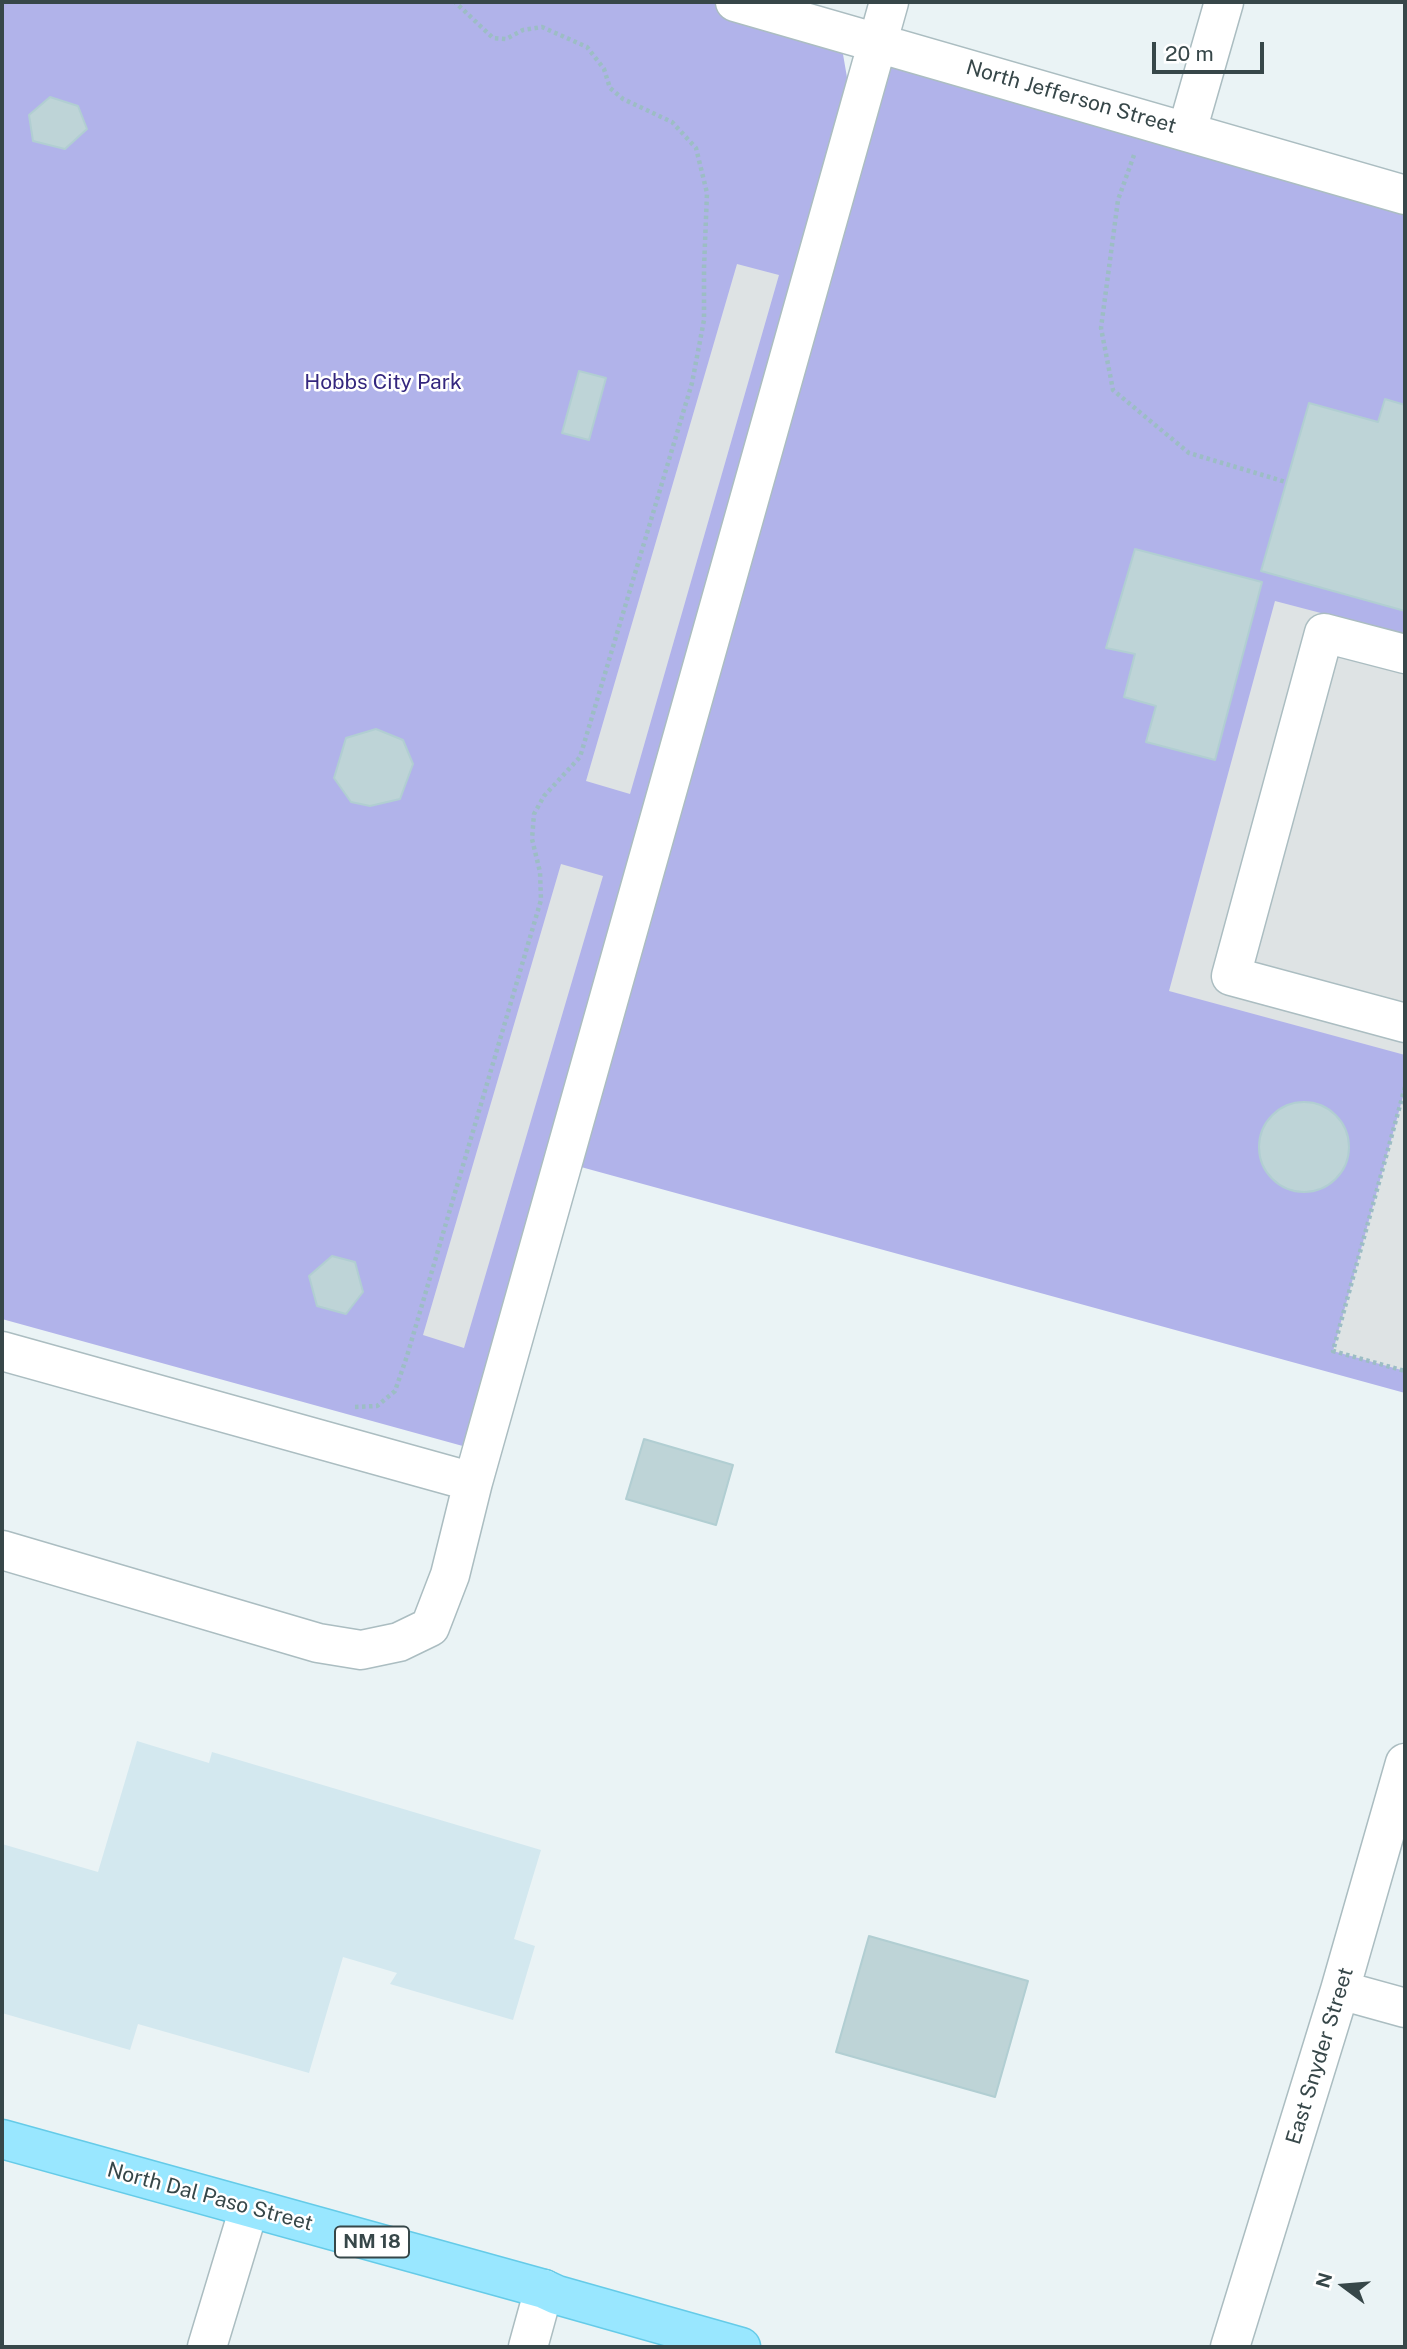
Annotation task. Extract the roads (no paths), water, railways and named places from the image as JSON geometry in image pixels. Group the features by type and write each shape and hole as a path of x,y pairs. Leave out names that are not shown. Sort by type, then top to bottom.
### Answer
{"main road":[{"name":"North Dal Paso Street","path":"2,2139 544,2289 741,2347"}],"street":[{"name":"North Jefferson Street","path":"735,2 1405,195"},
{"path":"2,1550 305,1640 361,1650 399,1642 430,1627 450,1575 473,1482 889,2"},
{"path":"1186,131 1224,2"},
{"path":"1405,654 1324,633 1231,976 1405,1023"},
{"path":"2,1351 473,1482"},
{"name":"East Snyder Street","path":"1230,2347 1403,1779"},
{"path":"1340,1990 1405,2008"},
{"path":"208,2347 249,2208"},
{"path":"528,2347 544,2289"}],"park label":[{"name":"Hobbs City Park","path":"383,383"}]}
